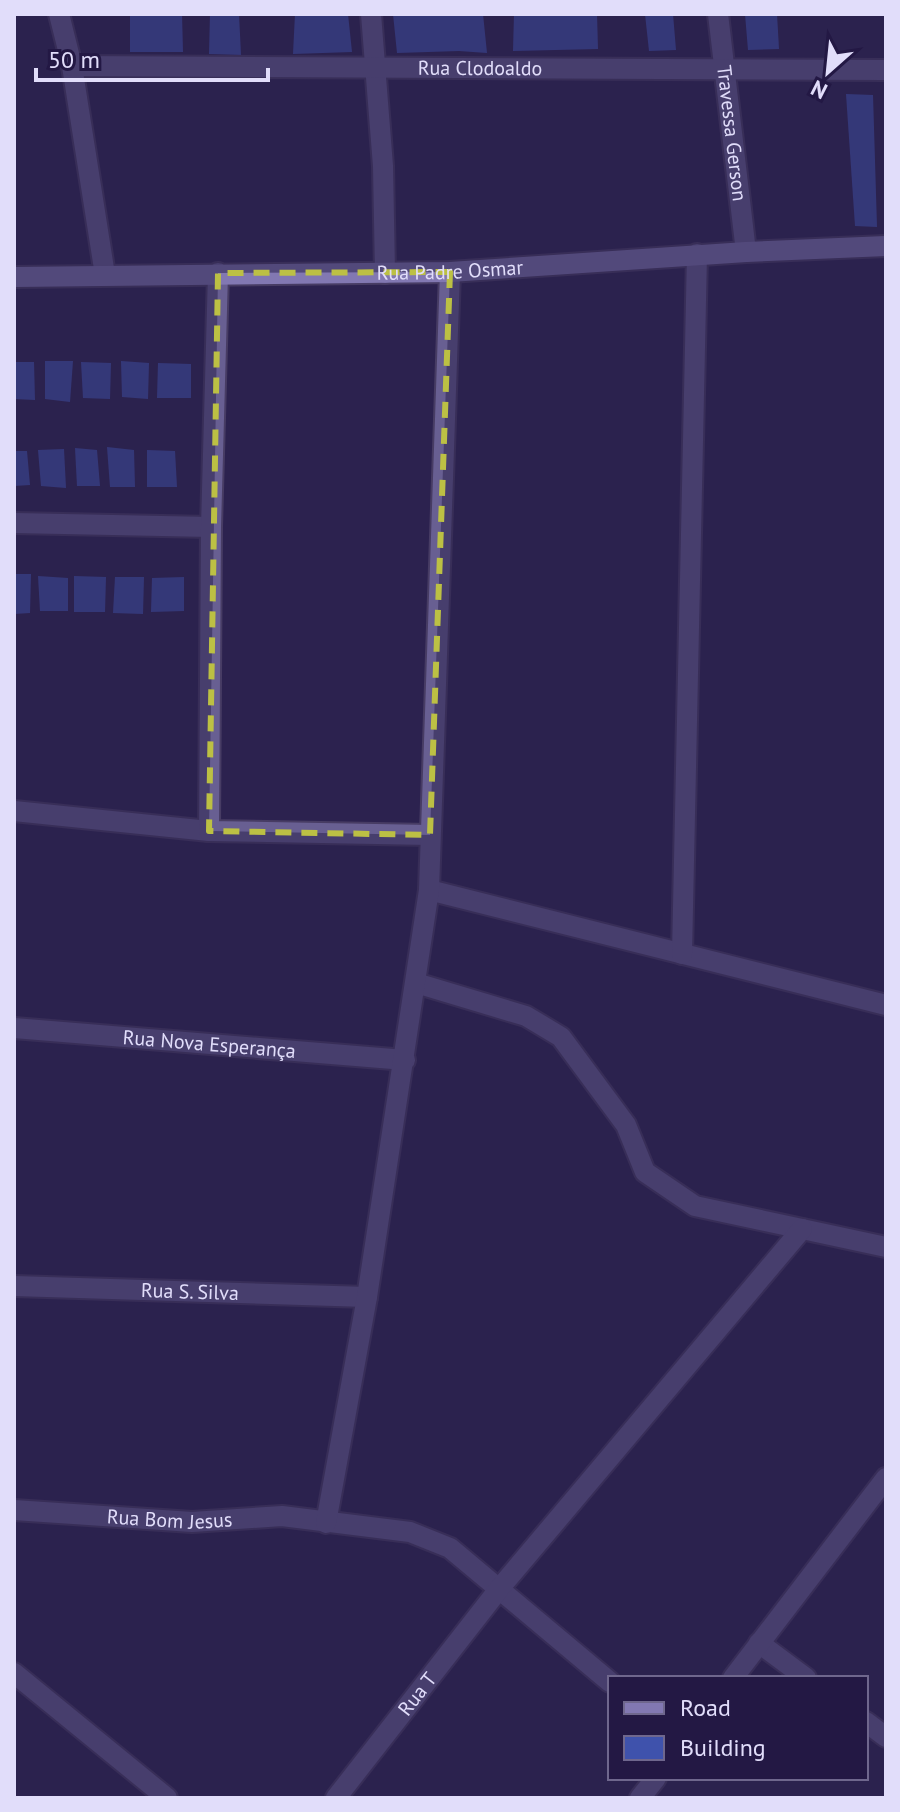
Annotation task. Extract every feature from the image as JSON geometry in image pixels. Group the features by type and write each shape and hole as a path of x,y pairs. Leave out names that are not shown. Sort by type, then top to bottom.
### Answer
{"street":[{"path":"59,14 72,66 105,275"},
{"path":"371,14 383,166 385,273"},
{"name":"Travessa Gerson","path":"718,14 746,252"},
{"name":"Rua Clodoaldo","path":"72,66 886,70"},
{"name":"Rua Padre Osmar","path":"14,277 450,272 697,254 886,246"},
{"path":"682,954 697,254"},
{"path":"326,1523 367,1297 429,890 450,272"},
{"path":"209,831 211,527 218,273"},
{"path":"14,523 211,527"},
{"path":"14,811 209,831 430,835"},
{"path":"429,890 886,1005"},
{"path":"416,983 526,1016 561,1037 626,1125 645,1172 695,1206 886,1247"},
{"name":"Rua Nova Esperança","path":"14,1028 405,1060"},
{"name":"Rua T","path":"336,1798 499,1589 802,1229"},
{"name":"Rua S. Silva","path":"14,1286 367,1297"},
{"path":"734,1676 886,1478"},
{"name":"Rua Bom Jesus","path":"14,1510 192,1522 282,1516 410,1532 450,1548 608,1680"},
{"path":"759,1643 803,1676"},
{"path":"14,1673 167,1798"},
{"path":"868,1724 886,1737"},
{"path":"640,1798 654,1780"}],"highlighted area":[{"path":"450,272 430,835 209,831 218,273"}],"building":[{"path":"130,14 182,14 183,52 130,52"},
{"path":"210,14 239,14 241,55 209,54"},
{"path":"295,14 348,14 352,52 293,54"},
{"path":"393,14 483,14 487,53 397,53"},
{"path":"514,14 597,14 598,49 513,51"},
{"path":"645,14 673,14 676,50 649,51"},
{"path":"745,14 777,14 779,49 748,50"},
{"path":"846,94 873,95 877,227 855,226"},
{"path":"45,361 73,361 70,402 45,399"},
{"path":"121,361 149,363 148,399 122,397"},
{"path":"14,362 34,362 35,400 14,399"},
{"path":"81,362 111,363 110,399 83,398"},
{"path":"158,363 191,364 191,398 157,398"},
{"path":"107,447 134,450 135,487 110,487"},
{"path":"75,448 97,450 100,486 77,486"},
{"path":"64,449 66,488 41,486 38,450"},
{"path":"147,450 175,451 177,487 147,487"},
{"path":"14,451 27,451 30,485 14,486"},
{"path":"14,574 31,574 30,613 14,614"},
{"path":"38,576 68,578 68,611 40,611"},
{"path":"74,576 106,577 105,612 74,612"},
{"path":"115,577 144,577 143,614 113,613"},
{"path":"184,577 184,611 151,612 152,578"}]}
